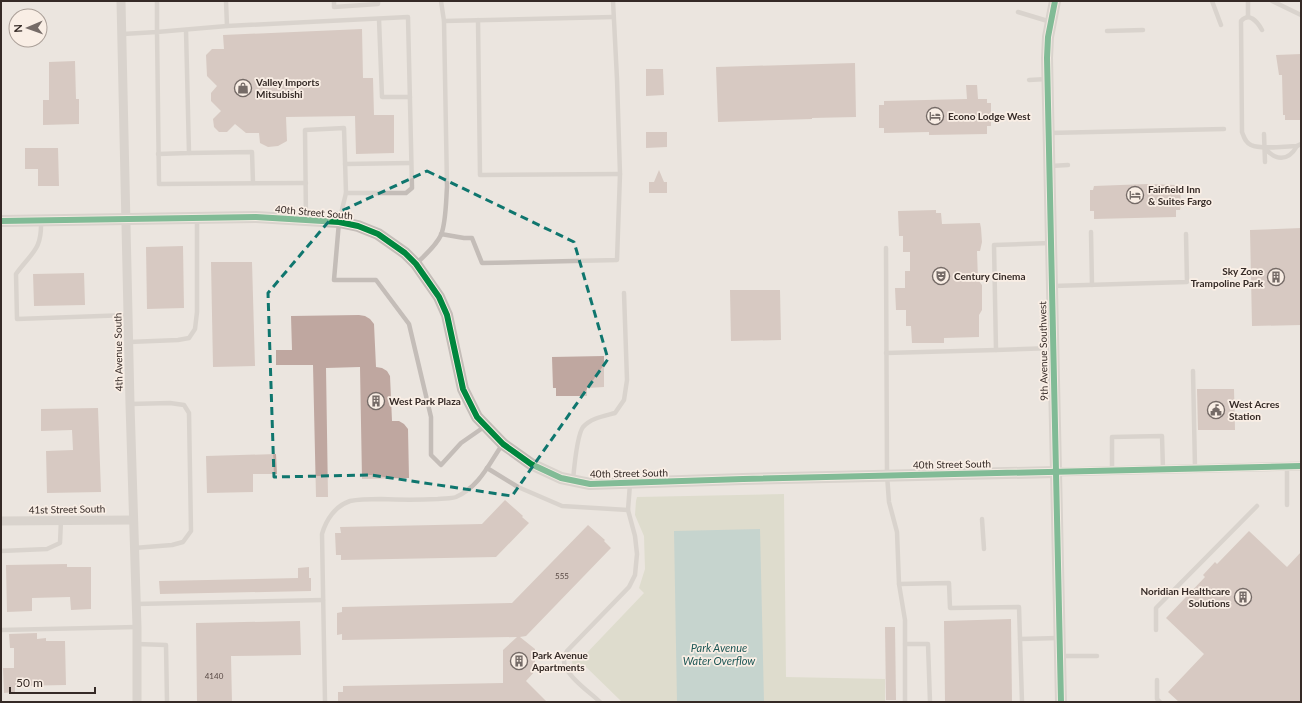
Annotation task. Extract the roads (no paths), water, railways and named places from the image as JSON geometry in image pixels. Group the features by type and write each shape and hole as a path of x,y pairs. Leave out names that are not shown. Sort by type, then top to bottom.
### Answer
{"street":[{"name":"4th Avenue South","path":"121,1 123,34 135,604 137,627 137,702"},
{"name":"9th Avenue Southwest","path":"1055,1 1047,58 1047,79 1061,702"},
{"name":"40th Street South","path":"1,221 256,217 339,222 358,226 378,234 405,253 416,264 439,297 447,315 463,389 477,417 503,444 531,464 561,478 573,481 590,484 630,484 743,479 1301,466"},
{"name":"41st Street South","path":"1,521 133,520"}],"lane":[{"path":"157,1 158,184 306,183"},
{"path":"226,1 226,26"},
{"path":"334,1 334,7 378,4 378,1"},
{"path":"416,264 434,246 441,234 445,210 447,187 444,21 441,1"},
{"path":"441,234 472,238 482,263 617,260 620,174 613,1"},
{"path":"1212,1 1221,25"},
{"path":"1248,1 1248,16"},
{"path":"1272,1 1301,15"},
{"path":"1018,12 1051,22"},
{"path":"1248,16 1254,19 1262,30"},
{"path":"1248,16 1244,17 1241,21 1240,27 1242,132 1244,139 1251,145 1264,147 1299,145"},
{"path":"123,34 226,26 408,17 412,188 406,193 346,193"},
{"path":"444,21 613,17"},
{"path":"378,19 382,97 410,97"},
{"path":"478,20 480,174 620,174"},
{"path":"186,30 190,154"},
{"path":"1107,31 1143,30"},
{"path":"1029,80 1047,79"},
{"path":"306,220 305,130 344,128 346,193 339,222 334,280 376,280 409,324 431,417 432,455 442,465 461,442 485,426"},
{"path":"1048,133 1224,129"},
{"path":"1264,134 1265,162"},
{"path":"1264,147 1275,158 1282,158 1288,156 1299,145"},
{"path":"158,154 252,152 252,183"},
{"path":"345,164 411,162"},
{"path":"1049,166 1068,165"},
{"path":"129,342 178,340 189,338 195,329 197,312 197,218"},
{"path":"41,220 39,244 33,254 16,274 17,319 129,315"},
{"path":"1091,232 1092,285"},
{"path":"1051,286 1188,282 1186,234"},
{"path":"996,350 994,245 1050,243"},
{"path":"886,248 887,476 889,502 897,532 900,584 905,620 905,702"},
{"path":"573,481 578,445 583,428 598,417 615,414 624,400 627,380 624,293"},
{"path":"886,353 1052,348"},
{"path":"1193,371 1195,468"},
{"path":"130,404 170,403 184,405 189,413 191,531 183,542 172,545 134,548"},
{"path":"1112,470 1112,437 1155,436 1162,436 1164,469"},
{"path":"325,702 322,534 330,515 350,502 365,499 429,500 455,497 465,492 478,482 503,444"},
{"path":"1287,467 1287,505"},
{"path":"487,468 518,487 562,506 628,510"},
{"path":"600,702 574,678 566,668 564,660 567,651 571,646 629,587 635,575 637,554 635,536 628,510 630,484"},
{"path":"1156,630 1156,608 1257,506"},
{"path":"982,519 984,549"},
{"path":"1,551 47,549 60,543 62,520"},
{"path":"900,584 949,583 950,608 1020,607 1022,702"},
{"path":"135,604 323,600"},
{"path":"1,630 137,627"},
{"path":"1020,639 1060,638"},
{"path":"137,644 166,645 167,702"},
{"path":"905,644 928,644 930,702"},
{"path":"1060,656 1097,656"},
{"path":"1157,680 1157,699 1160,702"}],"water":[{"name":"Park Avenue Water Overflow","path":"760,529 764,702 677,702 674,531"}],"place":[{"name":"Valley Imports Mitsubishi","path":"243,88"},
{"name":"Econo Lodge West","path":"935,116"},
{"name":"Fairfield Inn & Suites Fargo","path":"1135,195"},
{"name":"Century Cinema","path":"941,276"},
{"name":"Sky Zone Trampoline Park","path":"1276,277"},
{"name":"West Park Plaza","path":"376,401"},
{"name":"West Acres Station","path":"1216,410"},
{"name":"Noridian Healthcare Solutions","path":"1243,597"},
{"name":"Park Avenue Apartments","path":"519,661"}]}
